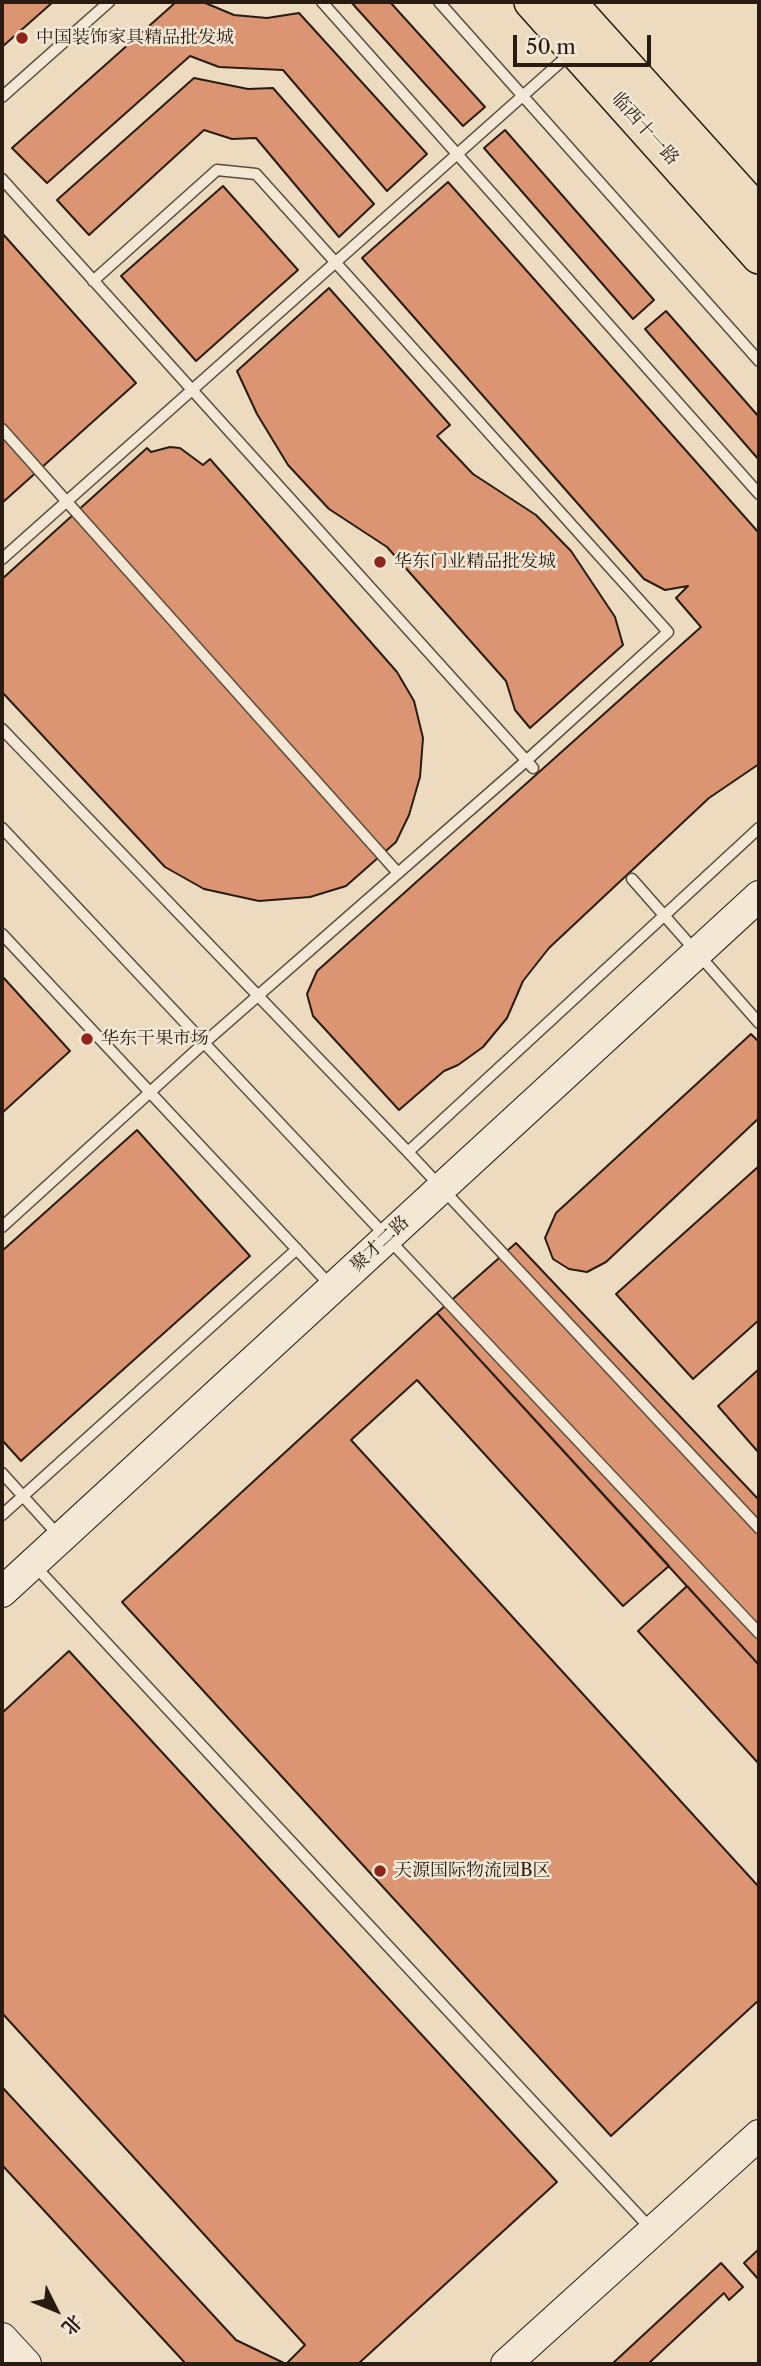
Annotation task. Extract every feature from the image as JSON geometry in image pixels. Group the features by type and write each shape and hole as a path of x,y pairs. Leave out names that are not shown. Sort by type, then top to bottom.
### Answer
{"main road":[{"name":"临西十一路","path":"531,2 759,257"},
{"name":"临西十一路","path":"569,2 759,213"}],"street":[{"name":"聚才二路","path":"2,1592 759,896"},
{"path":"506,2364 759,2135"},
{"path":"2,2338 26,2364"}],"lane":[{"path":"2,97 109,2"},
{"path":"323,2 759,494"},
{"path":"439,2 759,361"},
{"path":"2,559 574,50"},
{"path":"2,1210 6,1223 258,995 398,873 530,765 668,632 256,174 218,170 93,281"},
{"path":"2,179 530,765"},
{"path":"2,429 398,873"},
{"path":"2,729 408,1152 759,1528"},
{"path":"2,828 759,1633"},
{"path":"408,1152 759,828"},
{"path":"632,879 759,1023"},
{"path":"2,934 333,1288"},
{"path":"2,1515 297,1249"},
{"path":"2,1473 61,1538"},
{"path":"33,1564 653,2231"}],"building":[{"path":"2,2 53,2 2,47"},
{"path":"176,2 203,2 234,15 267,18 299,13 427,154 387,191 283,70 219,67 190,56 47,183 12,148"},
{"path":"351,2 390,2 485,107 463,126"},
{"path":"194,78 248,89 273,88 374,204 339,237 256,138 232,139 204,130 89,235 57,200"},
{"path":"505,130 654,300 633,319 484,148"},
{"path":"448,182 759,533 759,764 709,798 549,948 523,981 507,1018 483,1047 458,1065 444,1071 399,1110 313,1016 307,994 317,971 701,627 676,598 688,586 665,590 644,579 362,258"},
{"path":"223,186 298,270 196,361 121,276"},
{"path":"2,233 136,383 2,503"},
{"path":"329,288 450,425 437,436 473,474 536,515 571,551 615,617 623,645 530,728 515,710 506,681 387,547 329,509 288,465 257,414 237,371"},
{"path":"666,311 759,417 759,460 645,329"},
{"path":"170,447 180,448 203,465 210,459 397,672 414,701 423,738 420,777 409,815 396,842 346,886 310,897 259,901 204,889 165,867 2,692 2,579 147,448 151,452"},
{"path":"2,976 70,1051 2,1113"},
{"path":"751,1034 759,1042 759,1118 606,1262 587,1272 569,1269 553,1259 545,1238 556,1213"},
{"path":"137,1130 250,1256 21,1461 2,1440 2,1251"},
{"path":"759,1166 759,1320 693,1379 616,1294"},
{"path":"516,1243 759,1500 759,1665 437,1313"},
{"path":"437,1313 669,1566 623,1606 417,1380 351,1440 759,1887 759,2000 611,2136 122,1602"},
{"path":"759,1369 759,1453 718,1406"},
{"path":"687,1586 759,1665 759,1764 638,1631"},
{"path":"69,1651 557,2182 358,2364 286,2364 305,2345 2,2013 2,1713"},
{"path":"2,2087 236,2340 286,2364 186,2364 2,2165"},
{"path":"759,2249 759,2280 744,2263"},
{"path":"721,2263 743,2287 729,2300 724,2293 648,2364 612,2364"}],"place":[{"name":"中国装饰家具精品批发城","path":"22,38"},
{"name":"华东门业精品批发城","path":"380,562"},
{"name":"华东干果市场","path":"87,1039"},
{"name":"天源国际物流园B区","path":"380,1871"}]}
